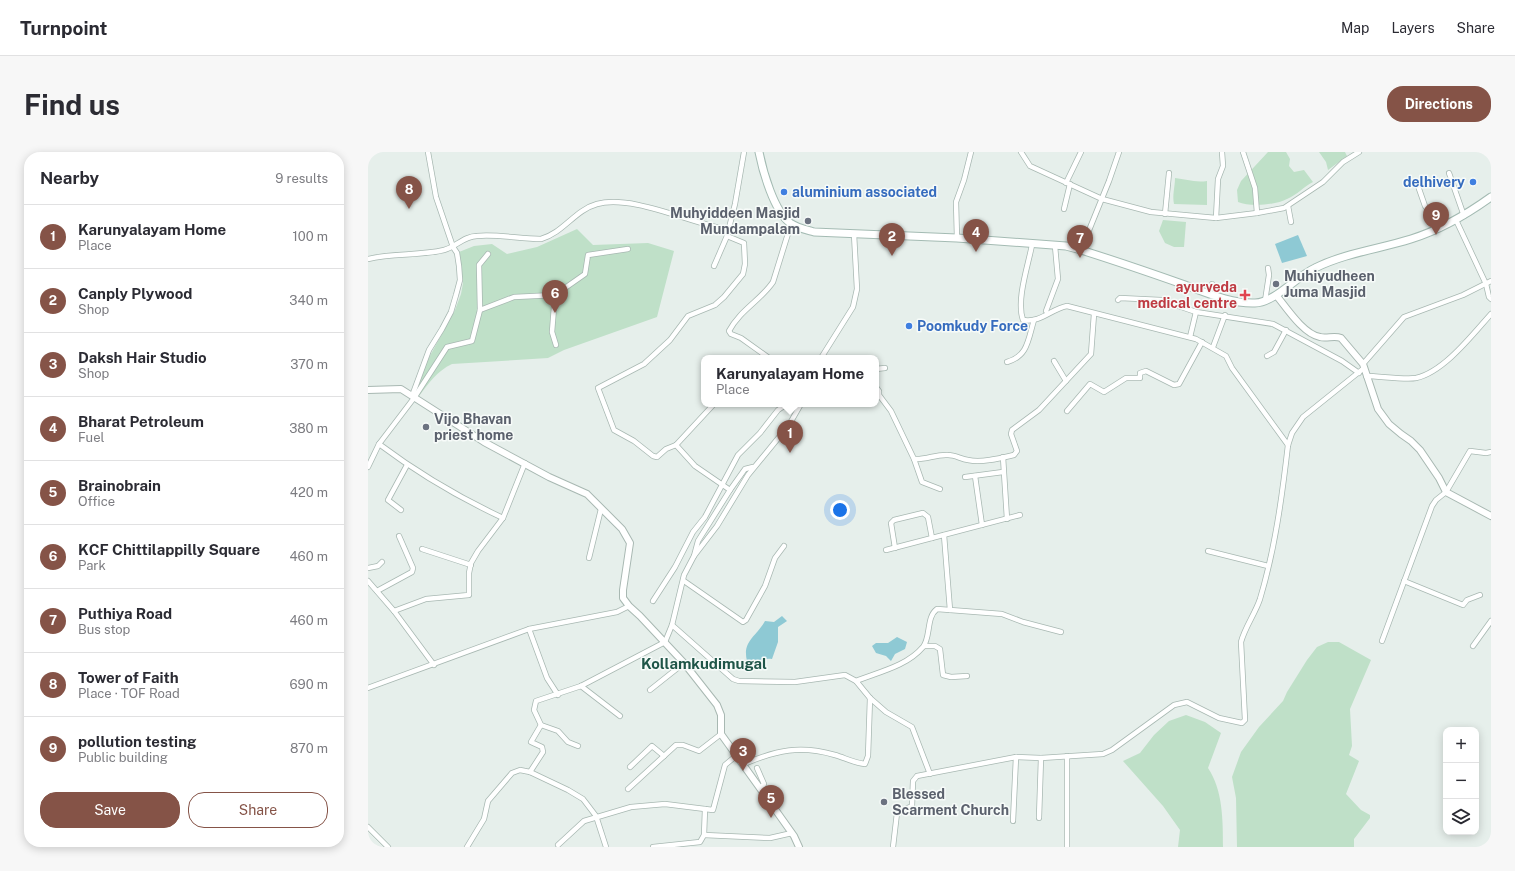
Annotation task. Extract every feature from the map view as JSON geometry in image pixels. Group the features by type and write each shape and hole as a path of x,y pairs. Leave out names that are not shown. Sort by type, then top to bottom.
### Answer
{"main road":[{"path":"759,152 763,169 780,210 791,224 814,232 957,238 1056,246 1082,250 1209,293 1242,302 1257,303 1265,301 1276,295 1313,268 1337,258 1411,239 1441,228 1464,216 1491,197"}],"street":[{"path":"413,397 429,350 448,318 460,280 457,253 453,247 436,197 428,152"},
{"path":"714,266 727,236 735,204 744,152"},
{"path":"957,238 956,202 964,180 971,152"},
{"path":"1021,152 1030,166 1102,199 1136,209 1165,214 1216,218 1257,213 1288,206 1323,182 1343,162 1359,152"},
{"path":"1064,209 1068,183 1081,152"},
{"path":"1082,250 1118,152"},
{"path":"1216,218 1218,179 1223,166 1222,152"},
{"path":"1243,152 1255,188 1257,213"},
{"path":"1165,214 1169,173"},
{"path":"1449,173 1464,216"},
{"path":"1418,186 1425,206 1441,228"},
{"path":"368,259 385,255 428,253 453,247 470,236 541,239 551,236 586,208 599,203 625,204 649,208 714,228 728,230"},
{"path":"1288,206 1291,222"},
{"path":"1456,220 1486,284 1489,297 1491,299"},
{"path":"764,355 741,338 731,334 729,331 741,314 768,290 774,282 791,224"},
{"path":"824,355 853,307 857,289 854,234"},
{"path":"711,407 676,445 666,449 657,457 653,456 634,441 614,430 598,388 644,364 670,340 688,316 715,305 736,284 743,274 745,264 744,243 727,236"},
{"path":"1032,245 1023,285 1021,315 1023,320 1034,320 1067,306 1094,314 1141,323 1190,337 1213,347 1226,356 1232,368 1288,445"},
{"path":"1046,311 1058,279 1056,246"},
{"path":"480,310 514,297 555,295 585,274 588,255 628,249"},
{"path":"368,467 379,444 447,347 472,341 480,310 479,265 488,254"},
{"path":"1265,301 1269,275 1268,268"},
{"path":"893,847 897,813 912,806 914,778 1016,757 1041,758 1103,754 1112,750 1174,705 1181,702 1187,702 1219,718 1242,723 1245,720 1241,642 1243,633 1257,606 1268,566 1278,526 1288,445 1295,428 1303,418 1359,373 1363,366 1404,317 1458,297 1491,281"},
{"path":"1209,293 1212,284"},
{"path":"555,295 552,332 556,345"},
{"path":"1276,295 1304,329 1320,338 1336,336 1341,338 1363,366 1378,409 1389,424 1420,450 1439,478 1446,492 1491,516"},
{"path":"1118,300 1120,298 1161,300 1196,312 1225,315 1273,324 1342,361 1359,373"},
{"path":"1190,337 1196,312"},
{"path":"914,459 920,460 946,454 958,456 967,460 1014,455 1017,451 1011,434 1012,430 1039,410 1092,354 1094,314"},
{"path":"1366,376 1416,378 1431,371 1452,358 1491,314"},
{"path":"1213,347 1225,315"},
{"path":"1007,362 1016,360 1024,353 1034,320"},
{"path":"1267,356 1277,348 1286,330"},
{"path":"1067,411 1090,384 1104,392 1126,378 1140,378 1140,373 1146,371 1174,385 1179,384 1202,342"},
{"path":"1054,361 1066,381"},
{"path":"879,369 884,368"},
{"path":"368,390 401,389 484,442 587,494 601,510 622,528 630,543 623,598 684,663 717,704 721,715 721,734 737,754 792,833 797,846"},
{"path":"879,395 891,411 914,459 922,482 940,489"},
{"path":"653,601 676,567 693,532 705,517 738,455 760,433 778,410 782,407"},
{"path":"578,746 568,742 558,731 541,725 534,710 536,701 558,695 581,686 665,642 672,625 684,581 684,575 694,556 717,526 755,466 789,424 799,407"},
{"path":"379,444 407,465 460,498 503,518"},
{"path":"676,445 695,466 730,490"},
{"path":"1382,641 1432,506 1436,500 1446,492 1470,451 1486,453 1491,452"},
{"path":"1003,457 1007,519"},
{"path":"394,611 426,599 469,595 471,565 478,552 503,518 525,464"},
{"path":"401,510 388,500 407,465"},
{"path":"694,556 698,541 730,490 745,469 755,466"},
{"path":"965,477 1003,472"},
{"path":"976,476 982,525"},
{"path":"589,558 601,510"},
{"path":"895,548 891,523 894,520 923,513 928,517 932,538"},
{"path":"886,550 1020,515"},
{"path":"944,535 950,610"},
{"path":"377,591 412,572 412,568 398,536"},
{"path":"684,581 743,622 746,620 765,586 775,558 784,546"},
{"path":"422,549 471,565"},
{"path":"1208,551 1268,566"},
{"path":"368,568 378,566 382,562"},
{"path":"368,581 394,611 434,665"},
{"path":"1404,581 1463,604 1467,600 1480,595"},
{"path":"368,688 529,629 617,612 629,606"},
{"path":"856,681 905,662 924,646 934,611 937,609 1002,614 1060,632"},
{"path":"1473,646 1491,621"},
{"path":"672,625 733,679 739,681 795,682 841,675 851,676 870,698 886,712 912,727 930,774"},
{"path":"529,629 547,678 558,695"},
{"path":"924,646 935,646 940,649 943,675 951,677 967,676"},
{"path":"650,690 684,663"},
{"path":"581,686 620,716"},
{"path":"744,764 768,754 795,749 834,754 865,764 868,756 870,698"},
{"path":"530,772 542,752 542,747 531,742 541,725"},
{"path":"628,789 664,756 680,744 696,750 702,750 721,734"},
{"path":"630,767 652,746 664,756"},
{"path":"558,845 584,821 631,806 665,804 713,810 725,765 737,754"},
{"path":"1067,756 1067,847"},
{"path":"1013,821 1016,757"},
{"path":"1039,818 1041,758"},
{"path":"757,768 764,784 760,789"},
{"path":"467,847 484,819 486,806 496,790 512,773 520,770 530,772 576,794 587,804 596,816 606,847"},
{"path":"653,847 679,846 700,842 704,835 705,809"},
{"path":"368,827 382,845 388,847"},
{"path":"704,835 770,838 792,833"}],"green space":[{"path":"1268,152 1286,152 1290,159 1289,166 1294,172 1304,170 1313,182 1291,197 1276,203 1256,205 1238,202 1237,190 1241,181"},
{"path":"1319,152 1345,152 1347,156 1328,170 1326,162"},
{"path":"1175,178 1207,181 1207,205 1174,204 1173,197"},
{"path":"1163,220 1186,222 1184,247 1174,247 1165,243 1159,231"},
{"path":"577,229 593,245 648,243 674,251 657,317 564,350 548,358 452,364 438,374 419,396 414,392 426,363 455,310 461,294 463,283 459,252 474,246 492,244 507,254 537,247"},
{"path":"1328,642 1339,642 1371,660 1350,709 1352,746 1349,755 1359,761 1346,794 1361,810 1370,815 1370,818 1354,839 1354,847 1237,847 1236,798 1232,777 1241,752 1259,727 1283,701 1307,660 1317,647"},
{"path":"1186,715 1205,722 1221,733 1208,768 1217,786 1221,806 1223,847 1178,847 1180,830 1163,806 1123,761 1140,753 1154,735 1169,721"}],"water":[{"path":"1298,235 1307,256 1282,263 1275,244"},
{"path":"782,616 787,621 778,627 778,642 772,659 747,661 746,649 748,644 761,626 765,621 774,622"},
{"path":"897,637 907,642 905,649 895,654 891,661 886,656 876,653 872,646 876,643 888,643"}],"place":[{"name":"delhivery","path":"1473,182"},
{"name":"aluminium associated","path":"784,192"},
{"name":"Tower of Faith","path":"409,209"},
{"name":"Muhyiddeen Masjid Mundampalam","path":"808,221"},
{"name":"pollution testing","path":"1436,235"},
{"name":"Bharat Petroleum","path":"976,252"},
{"name":"Canply Plywood","path":"892,256"},
{"name":"Puthiya Road","path":"1080,258"},
{"name":"Muhiyudheen Juma Masjid","path":"1276,284"},
{"name":"ayurveda medical centre","path":"1245,295"},
{"name":"KCF Chittilappilly Square","path":"555,313"},
{"name":"Poomkudy Force","path":"909,326"},
{"name":"Vijo Bhavan priest home","path":"426,427"},
{"name":"Karunyalayam Home","path":"790,453"},
{"name":"Daksh Hair Studio","path":"743,771"},
{"name":"Blessed Scarment Church","path":"884,802"},
{"name":"Brainobrain","path":"771,818"}],"district":[{"name":"Kollamkudimugal","path":"704,663"}]}
